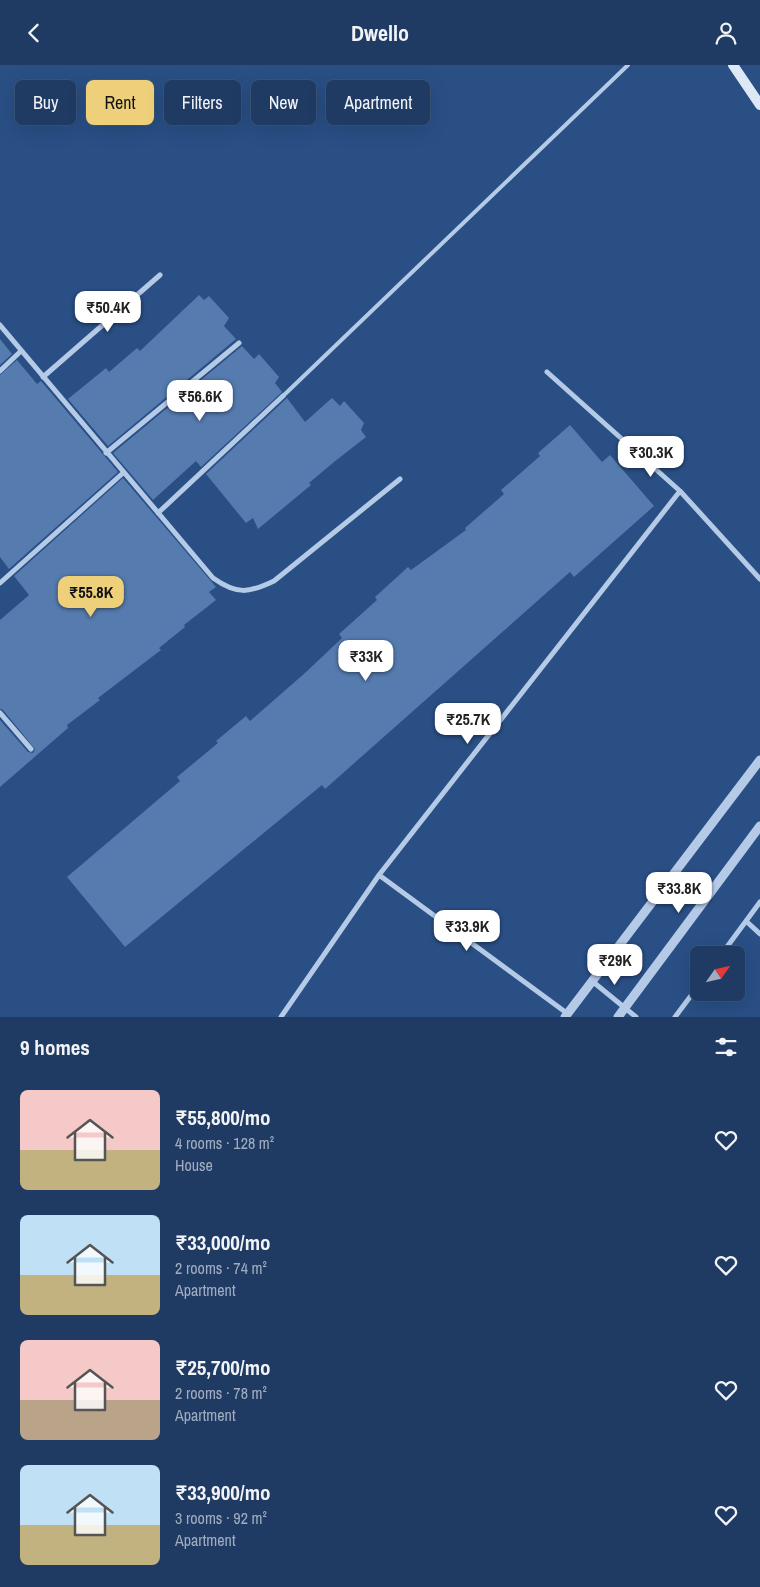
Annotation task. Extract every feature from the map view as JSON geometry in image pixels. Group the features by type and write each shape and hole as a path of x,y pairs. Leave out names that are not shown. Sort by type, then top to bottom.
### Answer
{"main road":[{"path":"733,65 760,105"}],"street":[{"path":"43,377 160,275"},
{"path":"0,325 213,578 225,586 240,591 258,589 274,581 400,479"},
{"path":"106,453 239,343"},
{"path":"0,371 22,351"},
{"path":"547,372 680,491 760,579"},
{"path":"158,513 284,396"},
{"path":"0,583 123,473"},
{"path":"281,1017 379,875 680,491"},
{"path":"0,713 31,749"},
{"path":"379,875 566,1015 760,760"},
{"path":"618,1017 760,826"},
{"path":"728,946 760,902"},
{"path":"746,921 760,934"},
{"path":"592,981 636,1017"},
{"path":"675,1017 690,997"}],"lane":[{"path":"284,396 628,65"}],"building":[{"path":"199,295 204,300 209,296 229,318 224,326 236,339 108,446 68,399 106,368 109,372 137,348 140,351"},
{"path":"0,339 12,354 0,365"},
{"path":"242,346 254,359 259,354 279,377 275,383 282,392 201,467 196,461 153,500 113,453"},
{"path":"17,360 37,384 41,381 118,472 9,569 0,557 0,375"},
{"path":"287,398 305,422 332,398 340,406 344,401 364,423 361,430 366,437 309,483 311,485 258,529 253,518 246,523 206,474"},
{"path":"570,425 602,462 610,455 654,506 574,577 570,572 325,789 322,785 125,947 67,877 180,781 177,777 218,743 216,741 246,716 250,721 305,673 342,638 339,634 377,600 375,597 408,567 411,570 466,530 465,528 504,494 501,490 540,456 538,453"},
{"path":"123,478 216,587 209,592 216,600 184,625 185,627 159,648 161,650 98,698 100,700 67,725 68,728 0,787 0,720 28,752 33,753 35,749 3,710 0,709 0,620 29,595 14,576"}]}
